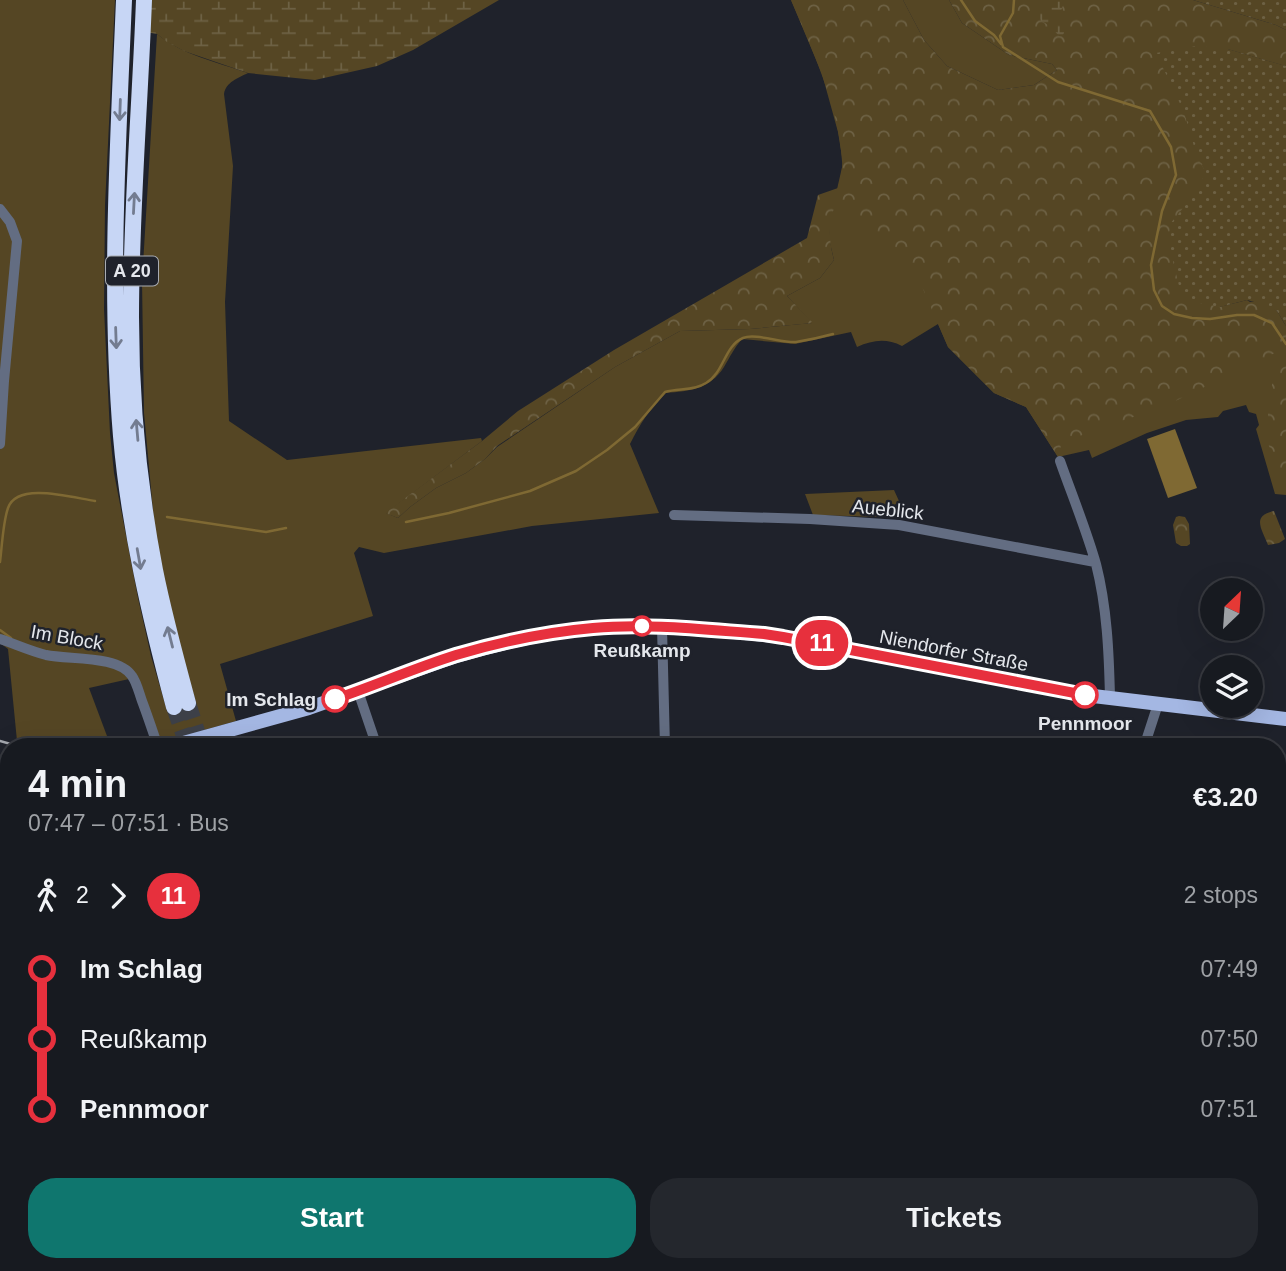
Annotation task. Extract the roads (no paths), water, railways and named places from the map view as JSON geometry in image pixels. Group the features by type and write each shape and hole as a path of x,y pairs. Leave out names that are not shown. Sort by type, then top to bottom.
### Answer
{"highway":[{"name":"A 20","path":"124,0 115,319 121,438 127,492 150,616 181,705 144,498 134,398 132,233 144,0"}],"main road":[{"name":"Niendorfer Straße","path":"201,738 309,708 456,656 541,635 594,628 662,627 764,634 1085,695 1286,719"}],"street":[{"path":"0,209 10,222 17,241 0,444"},
{"path":"1060,461 1095,562 1106,622 1110,698"},
{"name":"Aueblick","path":"674,515 899,525 1095,562"},
{"path":"662,627 665,738"},
{"name":"Im Block","path":"0,639 45,654 107,661 126,668 136,682 155,738"},
{"path":"358,691 374,738"},
{"path":"1146,738 1158,704"}],"waterway":[{"path":"961,0 975,21 994,35 1001,44"},
{"path":"1014,0 1013,13 1000,36 1003,47 1058,82 1150,111 1171,147 1176,175 1162,211 1151,265 1154,290 1162,306 1174,314 1192,318 1254,315 1272,323 1286,344"},
{"path":"406,522 530,491 576,471 635,427 665,392 696,387 712,379 732,347 743,338 796,342 833,334"},
{"path":"0,562 6,514 13,500 22,495 47,493 95,501"},
{"path":"167,517 266,532 286,528"},
{"path":"0,630 11,638"}],"tunnel":[{"path":"188,703 199,738"},
{"path":"174,707 185,738"}],"place":[{"name":"Reußkamp","path":"642,626"},
{"name":"Pennmoor","path":"1085,695"},
{"name":"Im Schlag","path":"335,699"}]}
